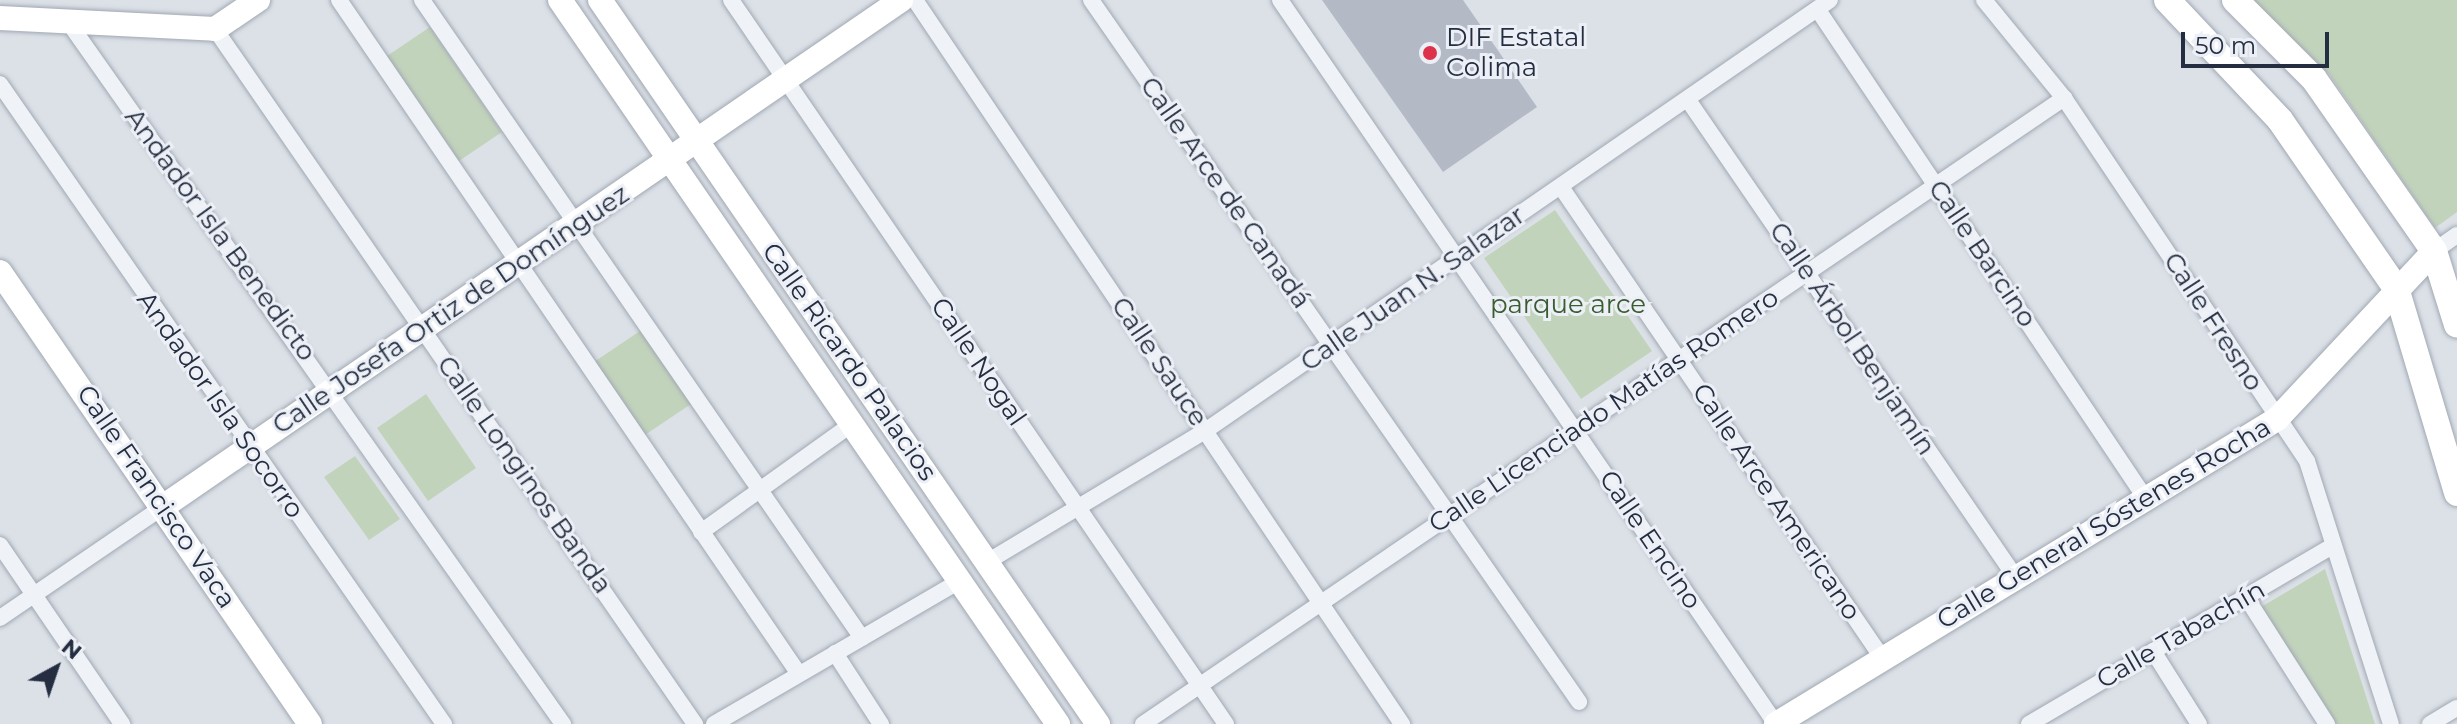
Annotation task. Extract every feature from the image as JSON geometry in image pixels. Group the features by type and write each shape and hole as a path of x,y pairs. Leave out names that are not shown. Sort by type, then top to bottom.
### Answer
{"main road":[{"path":"2167,0 2280,120 2396,288 2457,493"},
{"path":"2235,0 2314,79 2434,251 2457,325"}],"street":[{"path":"0,18 215,29 258,0"},
{"path":"339,0 516,266 799,674"},
{"path":"422,0 862,638"},
{"name":"Calle Ricardo Palacios","path":"560,0 1058,724"},
{"name":"Calle Ricardo Palacios","path":"600,0 1098,724"},
{"name":"Calle Nogal","path":"731,0 1226,724"},
{"name":"Calle Josefa Ortiz de Domínguez","path":"0,618 671,161 901,0"},
{"name":"Calle Sauce","path":"915,0 1402,724"},
{"name":"Calle Arce de Canadá","path":"1091,0 1579,702"},
{"name":"Calle Encino","path":"1280,0 1776,724"},
{"name":"Calle Fresno","path":"1984,0 2064,98 2307,461 2391,724"},
{"name":"Calle Juan N. Salazar","path":"987,562 1205,431 1824,5"},
{"name":"Calle Barcino","path":"1824,5 1936,186 2146,499"},
{"name":"Andador Isla Benedicto","path":"69,23 332,392 563,724"},
{"name":"Calle Longinos Banda","path":"215,29 695,724"},
{"name":"Andador Isla Socorro","path":"0,84 249,448 444,724"},
{"name":"Calle Licenciado Matías Romero","path":"1143,724 2064,98"},
{"name":"Calle Árbol Benjamín","path":"1688,100 2016,578"},
{"name":"Calle Arce Americano","path":"1561,187 1883,659"},
{"path":"2434,251 2457,235"},
{"name":"Calle General Sóstenes Rocha","path":"1776,724 2277,419 2396,288 2434,251"},
{"name":"Calle Francisco Vaca","path":"0,272 164,506 310,724"},
{"path":"701,532 852,424"},
{"path":"0,545 122,724"},
{"name":"Calle Tabachín","path":"2029,724 2048,719 2153,651 2333,546"},
{"path":"714,724 960,581"},
{"path":"2246,597 2327,724"},
{"path":"2153,651 2199,724"},
{"path":"835,653 881,724"},
{"path":"2430,724 2457,708"}],"green space":[{"path":"2253,0 2457,0 2457,212 2435,228 2329,74"},
{"path":"430,27 502,132 459,161 387,56"},
{"name":"parque arce","path":"1555,210 1652,351 1581,399 1484,258"},
{"path":"640,331 691,404 642,437 591,364"},
{"path":"426,394 476,468 428,501 377,428"},
{"path":"355,456 400,519 369,540 324,477"},
{"path":"2325,569 2375,724 2336,724 2261,607"}],"building":[{"name":"DIF Estatal Colima","path":"1322,0 1463,0 1537,107 1443,172"}],"place":[{"name":"DIF Estatal Colima","path":"1430,53"}]}
